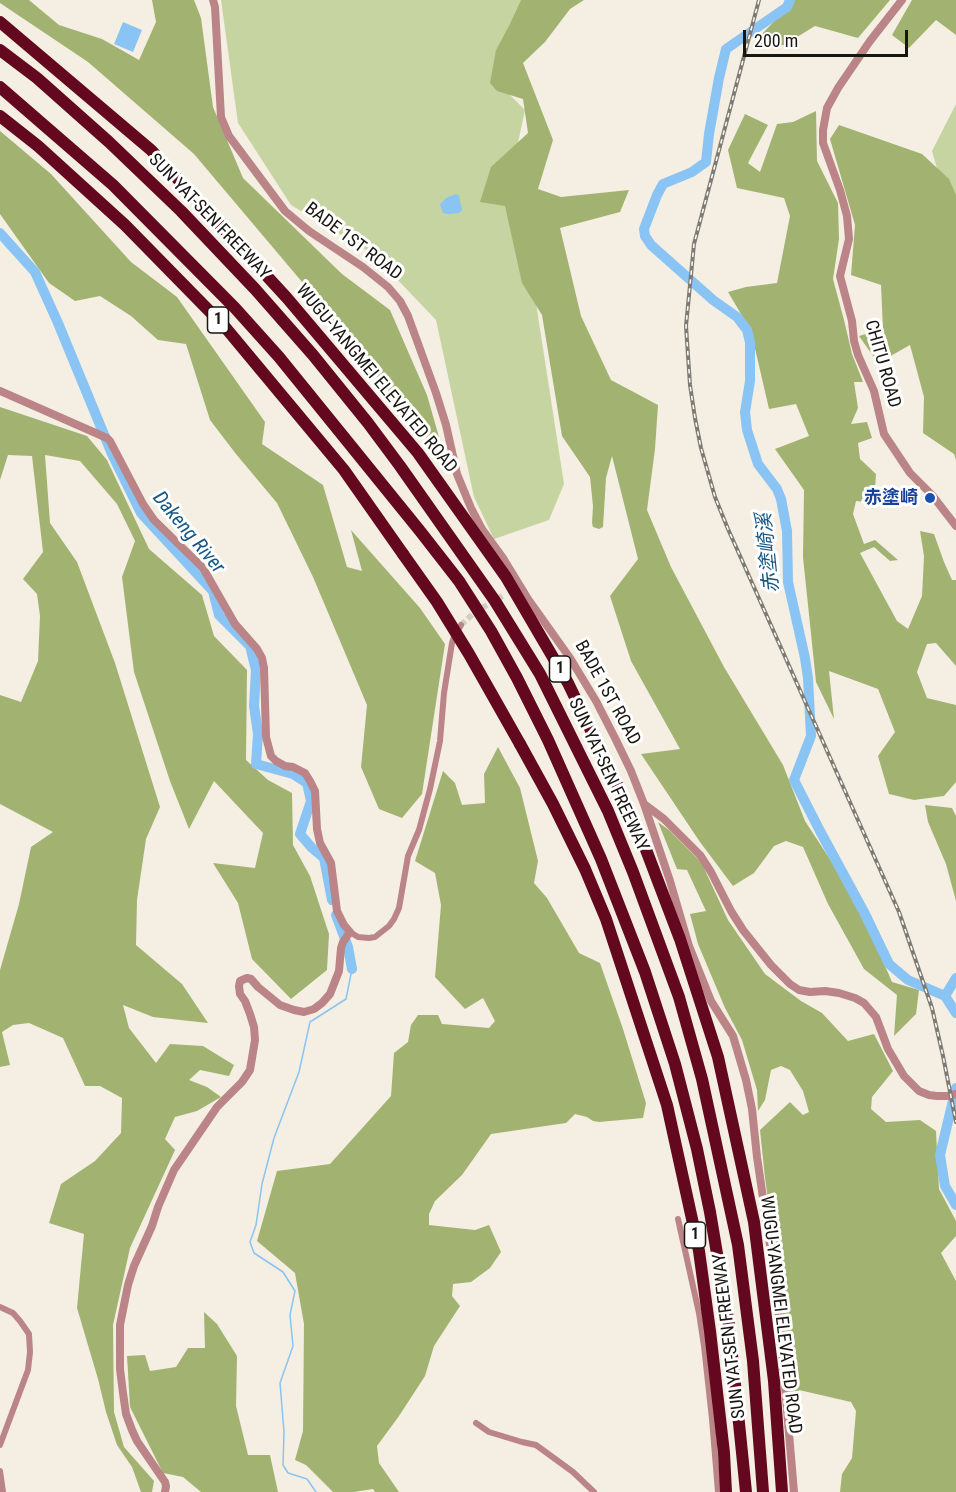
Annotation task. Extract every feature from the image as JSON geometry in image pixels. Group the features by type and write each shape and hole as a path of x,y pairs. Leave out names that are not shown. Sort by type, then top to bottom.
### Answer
{"highway":[{"name":"WUGU-YANGMEI ELEVATED ROAD","path":"0,22 151,150 287,298 418,453 506,577 568,683 637,826 680,939 718,1057 754,1222 774,1381 782,1492"},
{"name":"SUN YAT-SEN FREEWAY","path":"0,50 37,78 109,142 181,211 255,289 313,355 400,466 495,600 540,674 608,811 633,872 679,997 702,1079 738,1245 754,1371 763,1492"},
{"name":"SUN YAT-SEN FREEWAY","path":"0,87 113,185 235,308 279,357 459,581 518,678 601,859 645,972 675,1064 697,1149 729,1324 746,1492"},
{"name":"1","path":"0,116 38,146 125,225 225,327 344,470 437,602 469,654 553,804 585,869 606,919 667,1105 699,1251 722,1431 726,1492"}],"street":[{"name":"BADE 1ST ROAD","path":"213,0 221,117 229,136 285,211 309,231 388,287 400,301 408,316 436,393 457,474 471,508 482,529 570,658 596,702 631,771 644,804 689,946 711,1002 734,1036 746,1080 777,1293 794,1492"},
{"name":"CHITU ROAD","path":"902,0 838,88 827,108 823,143 847,216 849,239 840,276 852,321 854,341 874,391 884,434 910,473 932,495 956,526"},
{"path":"0,391 104,436 110,441 143,504 154,520 203,568 235,624 262,658 268,747 271,756 276,761 305,773 315,791 320,843 331,863 337,910 347,936 341,948 339,971 333,987 326,998 314,1009 304,1012 280,1005 251,979 240,981 240,994 245,1001 254,1027 255,1040 250,1070 242,1082 217,1107 174,1170 134,1266 120,1324 120,1369 126,1414 137,1441 165,1482 165,1492"},
{"path":"504,595 519,583"},
{"path":"347,936 369,939 375,937 389,926 399,908 408,856 419,830 440,741 444,693 452,643 461,625"},
{"path":"644,804 664,819 700,855 743,930 771,965 790,984 799,990 839,993 864,1003 876,1017 888,1049 904,1076 919,1091 929,1095 952,1095"},
{"path":"678,1219 704,1346 718,1492"},
{"path":"0,1307 13,1312 29,1334 30,1352 28,1370 0,1445"},
{"path":"476,1423 489,1432 536,1445 573,1472 594,1492"},
{"path":"0,1471 3,1492"}],"green space":[{"path":"0,0 29,0 59,25 102,39 139,60 156,22 152,0 194,0 201,18 213,107 243,178 342,274 390,310 427,395 447,465 308,289 194,154 88,62 0,3"},
{"path":"221,0 529,0 497,82 525,110 514,161 564,484 549,520 494,539 474,497 436,320 373,254 291,205 238,123"},
{"path":"521,0 584,0 570,9 545,42 523,63 553,140 538,189 561,197 629,190 620,212 560,228 581,316 611,380 658,405 647,510 671,567 724,667 783,765 805,821 856,899 892,982 919,990 916,1014 894,1036 897,995 864,969 828,904 803,847 786,841 774,846 754,873 733,886 700,842 641,754 680,749 631,661 610,596 638,559 612,456 606,478 603,527 599,529 593,527 592,523 590,477 562,436 542,315 522,283 505,206 480,202 491,167 528,133 523,99 497,91 490,83 496,50"},
{"path":"794,0 890,0 858,38 815,26 784,45 753,46"},
{"path":"912,0 956,0 956,35 936,20 909,48 892,35"},
{"path":"956,104 956,234 932,151"},
{"path":"816,111 817,161 838,203 839,239 833,279 852,354 863,382 854,382 858,408 851,424 867,422 872,438 858,443 860,459 876,474 874,503 856,501 853,514 864,544 875,540 898,560 890,561 874,547 860,553 897,621 908,629 922,596 924,556 920,531 934,534 952,580 956,580 956,666 936,643 927,644 917,672 927,698 956,705 956,782 944,796 914,800 889,794 878,756 895,732 878,689 829,671 834,719 816,682 803,557 804,490 775,449 809,436 796,404 769,409 751,331 728,292 777,283 790,216 784,198 737,188 728,150 745,114 768,125 748,163 760,172 777,124 793,122"},
{"path":"839,125 922,154 949,179 956,195 956,460 954,454 923,433 924,397 910,345 878,363 859,336 883,329 881,285 851,275 855,225 830,139"},
{"path":"0,131 51,174 131,262 177,297 265,422 262,444 323,485 347,567 362,571 351,530 420,608 445,644 422,794 402,818 379,809 361,767 367,705 313,577 277,503 210,420 186,344 158,340 131,316 100,296 75,301 49,283 0,214"},
{"path":"0,407 87,436 107,460 149,549 202,595 214,636 247,670 246,760 268,780 292,793 293,845 310,876 329,934 327,970 291,999 252,959 238,903 213,863 255,868 263,833 214,781 189,829 170,781 134,672 122,577 135,541 117,504 80,461 45,455 50,523 77,562 115,663 160,807 146,839 137,900 136,945 182,984 208,1023 153,1017 123,1005 129,1028 156,1063 170,1044 203,1046 234,1065 229,1076 200,1070 189,1080 207,1087 221,1097 197,1111 175,1117 165,1139 175,1150 130,1248 113,1325 114,1412 124,1447 154,1481 152,1492 141,1492 132,1467 117,1445 77,1308 84,1234 49,1223 61,1184 95,1161 121,1133 122,1098 100,1086 85,1086 63,1038 29,1023 13,1025 2,1032 10,1065 0,1067 0,970 19,904 31,847 53,832 0,804 0,695 21,702 38,661 40,616 37,594 23,579 43,552 32,456 8,455 0,480"},
{"path":"498,747 520,788 538,861 534,883 547,898 579,953 600,963 646,1103 643,1118 599,1122 575,1114 566,1123 491,1134 462,1175 435,1201 429,1214 429,1225 475,1230 489,1225 501,1252 490,1268 471,1282 453,1284 452,1296 460,1306 434,1346 425,1376 377,1446 379,1463 399,1492 375,1492 373,1489 333,1492 306,1465 295,1460 303,1431 304,1324 295,1273 257,1241 277,1171 330,1164 391,1096 394,1053 408,1042 411,1025 418,1015 438,1015 442,1024 489,1028 495,1021 483,998 465,1009 435,977 441,905 435,873 415,861 443,771 455,783 462,805 485,803 484,774"},
{"path":"925,805 952,808 956,816 956,901 946,864 928,822"},
{"path":"658,822 669,830 703,866 728,920 765,974 801,1001 822,1013 848,1041 874,1034 893,1071 872,1097 871,1109 886,1122 920,1120 936,1131 939,1189 956,1221 956,1236 941,1253 956,1281 956,1492 840,1492 842,1474 852,1458 856,1411 851,1402 799,1390 800,1399 789,1398 777,1264 760,1130 790,1102 803,1115 809,1112 803,1091 790,1070 781,1066 771,1070 765,1100 758,1111 757,1090 742,1040 725,1008 698,944 690,914 706,911 687,870 677,869"},
{"path":"204,1312 217,1324 237,1356 236,1406 248,1455 270,1455 278,1492 201,1492 183,1477 163,1473 130,1407 127,1356 145,1355 150,1371 176,1367 188,1348 205,1348"}],"water":[{"path":"123,22 142,30 133,52 114,44"},
{"path":"456,194 459,196 462,210 459,213 443,213 440,204 446,198"}],"waterway":[{"name":"赤塗崎溪","path":"790,0 787,7 726,49 709,134 706,162 692,172 663,184 644,229 645,236 651,245 713,300 737,317 747,330 750,342 750,381 745,412 747,430 758,464 777,489 781,499 787,531 788,582 808,678 811,736 794,780 889,964 908,980 945,996 956,1013"},
{"name":"Dakeng River","path":"0,233 35,272 112,454 141,513 213,591 219,615 250,646 256,670 254,706 258,734 256,764 293,774 307,783 311,801 300,834 324,858 332,900"},
{"name":"Dakeng River","path":"336,915 348,947 352,969"},
{"path":"316,1492 307,1479 288,1473 283,1465 284,1432 280,1383 293,1346 290,1315 295,1291 283,1272 254,1253 250,1242 256,1225 262,1184 274,1138 299,1072 310,1022 346,999 352,969"},
{"path":"945,996 956,978"},
{"name":"赤塗崎溪","path":"956,1088 940,1155 945,1186 956,1205"}],"tunnel":[{"path":"461,625 475,612 504,595"}],"railway":[{"path":"759,0 694,244 686,326 695,418 715,497 728,529 899,912 932,1008 956,1122"}],"place":[{"name":"赤塗崎","path":"930,498"}]}
